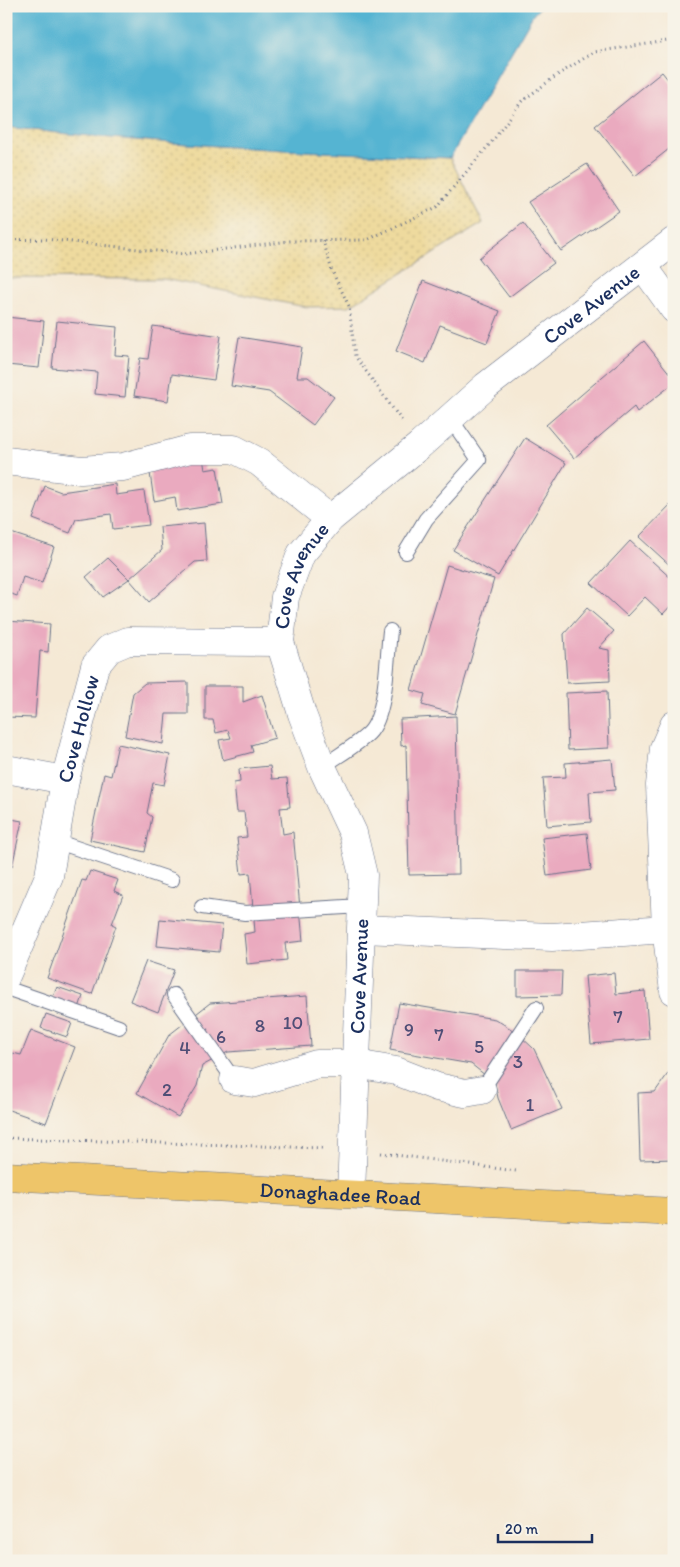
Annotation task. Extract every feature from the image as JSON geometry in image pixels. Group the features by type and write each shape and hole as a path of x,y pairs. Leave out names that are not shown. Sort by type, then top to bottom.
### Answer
{"main road":[{"name":"Donaghadee Road","path":"6,1176 674,1212"}],"street":[{"name":"Cove Avenue","path":"351,1194 363,875 353,833 322,767 302,714 280,642 286,597 301,554 330,519 420,446 486,386 674,241"},
{"path":"643,266 674,309"},
{"path":"6,461 81,470 123,467 190,449 234,449 260,462 330,519"},
{"name":"Cove Hollow","path":"6,976 49,876 65,780 95,666 108,649 128,641 280,642"},
{"path":"674,725 664,748 660,785 666,929 674,991"},
{"path":"6,769 65,780"},
{"path":"362,918 552,938 666,929"},
{"name":"Cove Avenue","path":"234,1080 254,1083 317,1064 356,1064 396,1071 437,1086 465,1093 482,1090"}],"lane":[{"path":"406,552 426,519 479,460 450,418"},
{"path":"322,767 370,732 375,723 381,706 390,631"},
{"path":"55,841 172,880"},
{"path":"202,907 245,913 362,918"},
{"path":"6,988 120,1027"},
{"path":"174,995 234,1080"},
{"path":"482,1090 536,1008"}],"path":[{"path":"6,240 44,239 185,254 290,241 367,240 437,206 494,139 522,101 594,52 674,40"},
{"path":"323,240 332,271 349,306 355,356 420,446"},
{"path":"6,1138 352,1149 520,1172"}],"sand":[{"path":"6,127 172,143 450,158 483,223 349,306 306,307 164,279 6,278"}],"water":[{"path":"6,6 541,6 533,15 450,158 172,143 6,127"}],"building":[{"path":"662,72 674,87 674,145 635,176 595,126"},
{"path":"587,164 619,211 561,251 528,202"},
{"path":"523,223 554,263 509,297 479,258"},
{"path":"423,281 500,311 487,343 440,325 425,363 396,351"},
{"path":"6,317 44,321 39,368 6,365"},
{"path":"57,321 117,327 115,355 129,356 125,397 95,394 97,372 52,368"},
{"path":"153,326 221,336 214,380 172,374 168,401 134,396 140,358 148,359"},
{"path":"239,337 302,347 297,377 308,377 334,397 313,425 269,392 231,386"},
{"path":"644,341 674,379 674,383 637,412 634,407 574,458 546,425"},
{"path":"525,438 566,463 498,576 453,550"},
{"path":"203,458 205,470 217,468 223,504 177,511 175,497 154,501 149,466"},
{"path":"115,484 116,495 144,491 149,525 113,529 111,514 76,519 70,533 33,519 45,486 61,492"},
{"path":"674,501 674,569 639,537"},
{"path":"204,523 207,561 195,562 149,602 129,579 162,550 160,527"},
{"path":"11,533 54,547 42,583 23,577 17,596 6,592 6,548"},
{"path":"630,541 674,581 674,602 663,614 645,597 627,616 591,583"},
{"path":"108,558 129,579 103,597 86,577"},
{"path":"447,565 494,579 455,714 422,705 425,694 411,690"},
{"path":"587,608 614,631 599,648 609,650 610,681 567,683 564,634"},
{"path":"6,621 50,624 48,652 40,651 35,718 6,717"},
{"path":"188,682 188,714 166,714 163,744 125,736 133,693 145,683"},
{"path":"205,686 243,686 243,702 262,695 275,738 251,745 253,752 223,760 219,740 231,738 228,730 216,733 213,720 205,720"},
{"path":"607,691 609,748 568,750 566,693"},
{"path":"456,716 459,874 409,875 406,745 401,746 400,719"},
{"path":"118,744 170,755 164,785 153,783 147,813 152,817 145,852 90,840 104,774 111,776"},
{"path":"612,759 615,790 589,792 591,822 547,826 543,778 566,777 565,763"},
{"path":"270,766 272,779 287,778 290,807 280,808 283,834 293,832 303,941 285,943 287,960 247,964 244,934 255,932 250,873 241,874 237,838 247,837 244,812 237,812 234,783 240,782 239,769"},
{"path":"6,818 22,821 12,867 6,865"},
{"path":"587,833 591,870 547,876 542,838"},
{"path":"90,871 118,880 114,891 123,895 112,924 116,926 92,994 47,978 82,880 86,881"},
{"path":"160,919 222,925 219,952 157,946"},
{"path":"146,961 174,970 158,1012 130,1001"},
{"path":"517,971 562,971 561,995 517,996"},
{"path":"614,973 616,994 645,991 649,1039 591,1044 585,976"},
{"path":"57,987 83,996 79,1008 52,999"},
{"path":"307,996 311,1046 228,1052 202,1066 197,1086 178,1117 137,1093 169,1035 210,1003"},
{"path":"399,1003 495,1019 516,1032 534,1049 562,1109 511,1130 498,1098 495,1083 471,1064 390,1050"},
{"path":"46,1014 72,1023 67,1037 41,1028"},
{"path":"31,1030 75,1047 46,1123 6,1109 6,1072 13,1053 21,1055"},
{"path":"672,1068 674,1070 674,1159 640,1160 638,1093 655,1092"}]}
